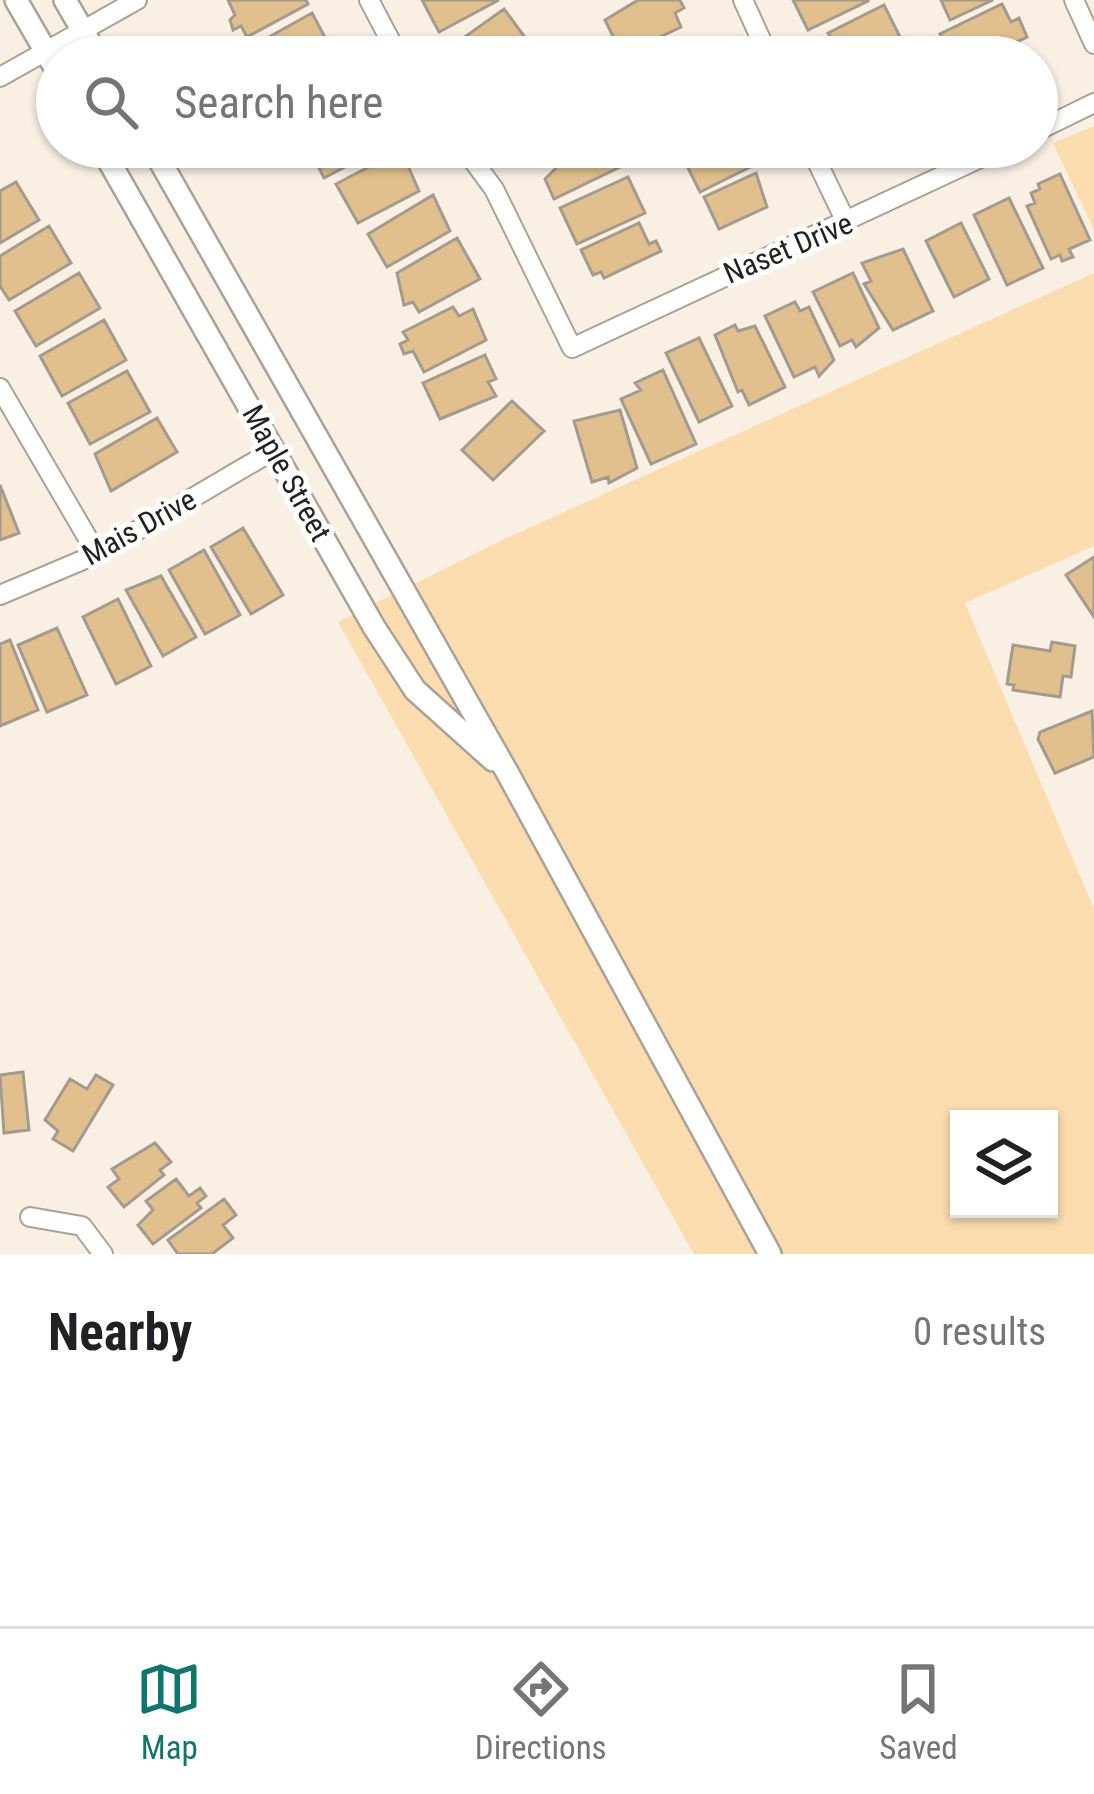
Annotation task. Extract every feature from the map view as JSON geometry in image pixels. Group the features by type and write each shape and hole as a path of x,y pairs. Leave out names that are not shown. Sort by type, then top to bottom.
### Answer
{"street":[{"path":"16,0 37,36"},
{"path":"65,0 85,36"},
{"path":"69,36 137,0"},
{"path":"369,0 388,36"},
{"path":"742,0 759,36"},
{"path":"1074,0 1094,44"},
{"path":"0,77 36,55"},
{"path":"1058,121 1094,103"},
{"name":"Maple Street","path":"113,168 416,690 507,772"},
{"name":"Maple Street","path":"164,168 507,772 770,1254"},
{"name":"Naset Drive","path":"478,168 494,189 572,348 961,168"},
{"path":"820,168 847,224"},
{"path":"0,388 97,554"},
{"name":"Mais Drive","path":"0,596 97,554 274,450"},
{"path":"30,1217 82,1226 103,1254"}],"shaded area":[{"path":"1094,126 1094,230 1058,154 1058,141"},
{"path":"1094,273 1094,546 965,603 1094,909 1094,1254 694,1254 338,622 502,540"}],"building":[{"path":"228,0 306,0 308,4 249,36 241,26 233,30 230,20 235,15"},
{"path":"422,0 499,0 439,32"},
{"path":"638,0 680,0 684,8 675,13 681,27 662,36 613,36 605,20"},
{"path":"793,0 868,0 868,1 808,30"},
{"path":"941,0 993,0 950,20"},
{"path":"1002,4 1011,22 1019,18 1027,36 941,36"},
{"path":"884,5 900,36 830,36"},
{"path":"504,9 524,36 466,36"},
{"path":"312,13 324,36 271,36"},
{"path":"319,168 343,168 324,178"},
{"path":"367,168 409,168 419,191 358,223 336,184"},
{"path":"556,168 618,168 554,199 545,179"},
{"path":"688,168 748,168 700,192"},
{"path":"756,173 767,207 719,229 704,197"},
{"path":"1060,174 1090,240 1069,249 1073,257 1062,261 1060,255 1051,259 1027,206 1035,203 1031,193 1040,189 1038,184"},
{"path":"628,177 645,213 577,244 560,208"},
{"path":"16,182 39,220 0,243 0,191"},
{"path":"433,195 450,231 387,267 368,234"},
{"path":"1009,198 1043,268 1007,285 974,215"},
{"path":"639,223 649,244 656,241 661,251 604,278 601,272 593,275 581,250"},
{"path":"961,223 989,279 954,297 926,241"},
{"path":"49,226 71,263 9,300 0,286 0,256"},
{"path":"457,238 480,279 419,312 413,302 404,305 397,273"},
{"path":"903,249 933,311 893,330 864,284 871,281 862,263"},
{"path":"79,273 100,308 36,346 15,311"},
{"path":"853,273 879,328 856,347 852,340 840,346 813,292"},
{"path":"795,302 800,311 809,307 834,360 819,376 815,367 794,377 765,316"},
{"path":"453,307 459,316 473,309 486,340 424,372 413,351 404,354 400,344 408,340 403,332"},
{"path":"104,320 126,360 62,396 40,356"},
{"path":"735,325 738,331 755,326 785,387 749,405 742,390 738,392 715,335"},
{"path":"699,338 732,406 699,422 666,353"},
{"path":"485,355 496,379 488,382 496,396 440,419 423,383"},
{"path":"663,370 696,444 651,464 621,399 641,390 635,383"},
{"path":"127,371 150,412 90,444 68,403"},
{"path":"512,401 544,431 493,480 462,450"},
{"path":"620,410 637,468 609,483 608,477 592,482 574,421"},
{"path":"157,418 177,452 111,491 95,454"},
{"path":"0,485 19,533 0,540"},
{"path":"243,528 283,595 251,614 211,547"},
{"path":"204,550 240,615 205,634 169,570"},
{"path":"1094,557 1094,617 1066,575"},
{"path":"161,576 196,637 163,656 126,590"},
{"path":"118,599 151,666 116,684 83,617"},
{"path":"57,628 87,695 47,712 18,645"},
{"path":"10,640 38,710 0,726 0,644"},
{"path":"1052,642 1075,646 1071,677 1063,676 1060,697 1013,690 1014,685 1007,684 1013,645 1050,651"},
{"path":"1092,711 1094,757 1055,773 1038,739 1040,732"},
{"path":"23,1072 29,1130 4,1133 0,1075"},
{"path":"96,1075 113,1085 73,1151 53,1139 58,1131 45,1120 70,1079 87,1089"},
{"path":"155,1143 171,1162 160,1170 164,1175 124,1207 108,1187 119,1179 112,1169"},
{"path":"176,1179 189,1196 200,1188 206,1196 197,1203 201,1208 153,1244 138,1225 153,1210 146,1201"},
{"path":"224,1199 236,1215 223,1225 233,1238 212,1254 178,1254 168,1240"}]}
